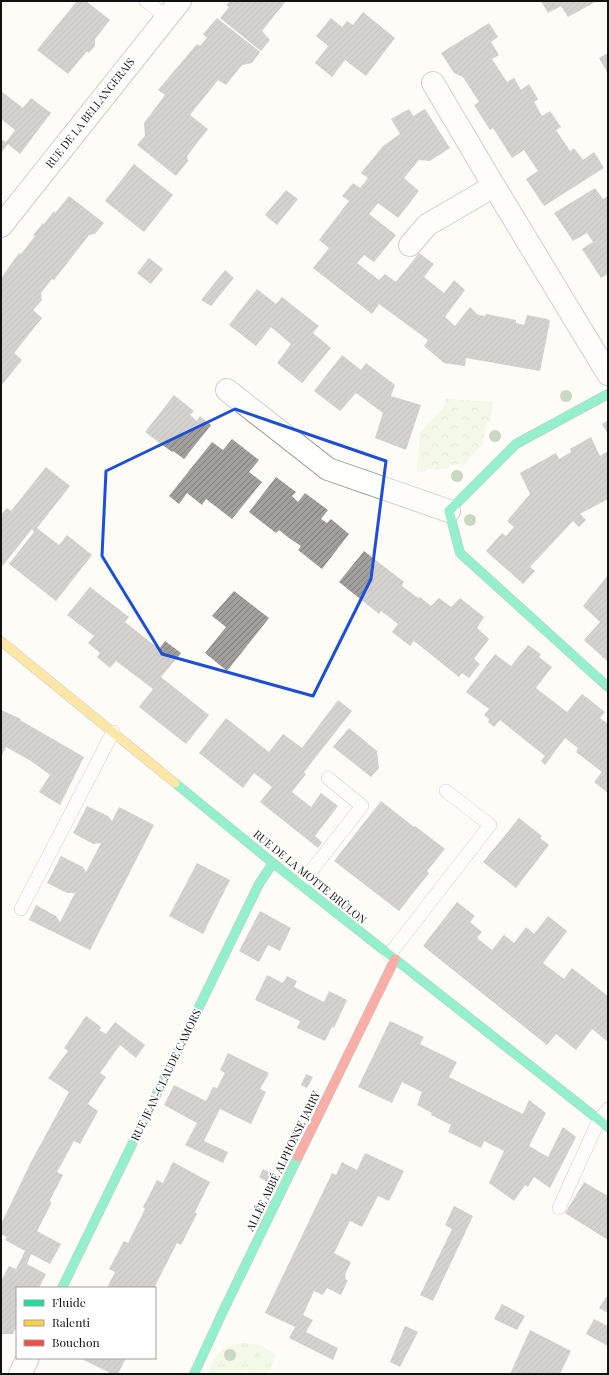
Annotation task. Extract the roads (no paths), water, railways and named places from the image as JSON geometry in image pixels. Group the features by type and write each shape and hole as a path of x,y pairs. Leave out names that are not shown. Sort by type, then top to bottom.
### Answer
{"street":[{"name":"RUE DE LA BELLANGERAIS","path":"1,226 173,9"},
{"path":"433,83 608,374"},
{"path":"410,245 427,225 494,186"},
{"path":"228,390 328,469 449,511"},
{"path":"449,511 516,444 608,394"},
{"path":"449,511 460,553 608,687"},
{"name":"RUE DE LA MOTTE BRÛLON","path":"1,641 273,863 604,1124"},
{"name":"RUE JEAN-CLAUDE CAMORS","path":"62,1287 259,884 273,863"},
{"name":"ALLÉE ABBÉ ALPHONSE JARRY","path":"194,1374 392,957"},
{"path":"20,1374 28,1359"}],"lane":[{"path":"146,1 173,9"},
{"path":"21,909 113,732"},
{"path":"300,884 362,806 328,778"},
{"path":"392,957 490,825 446,791"},
{"path":"559,1208 604,1124 608,1109"}]}
